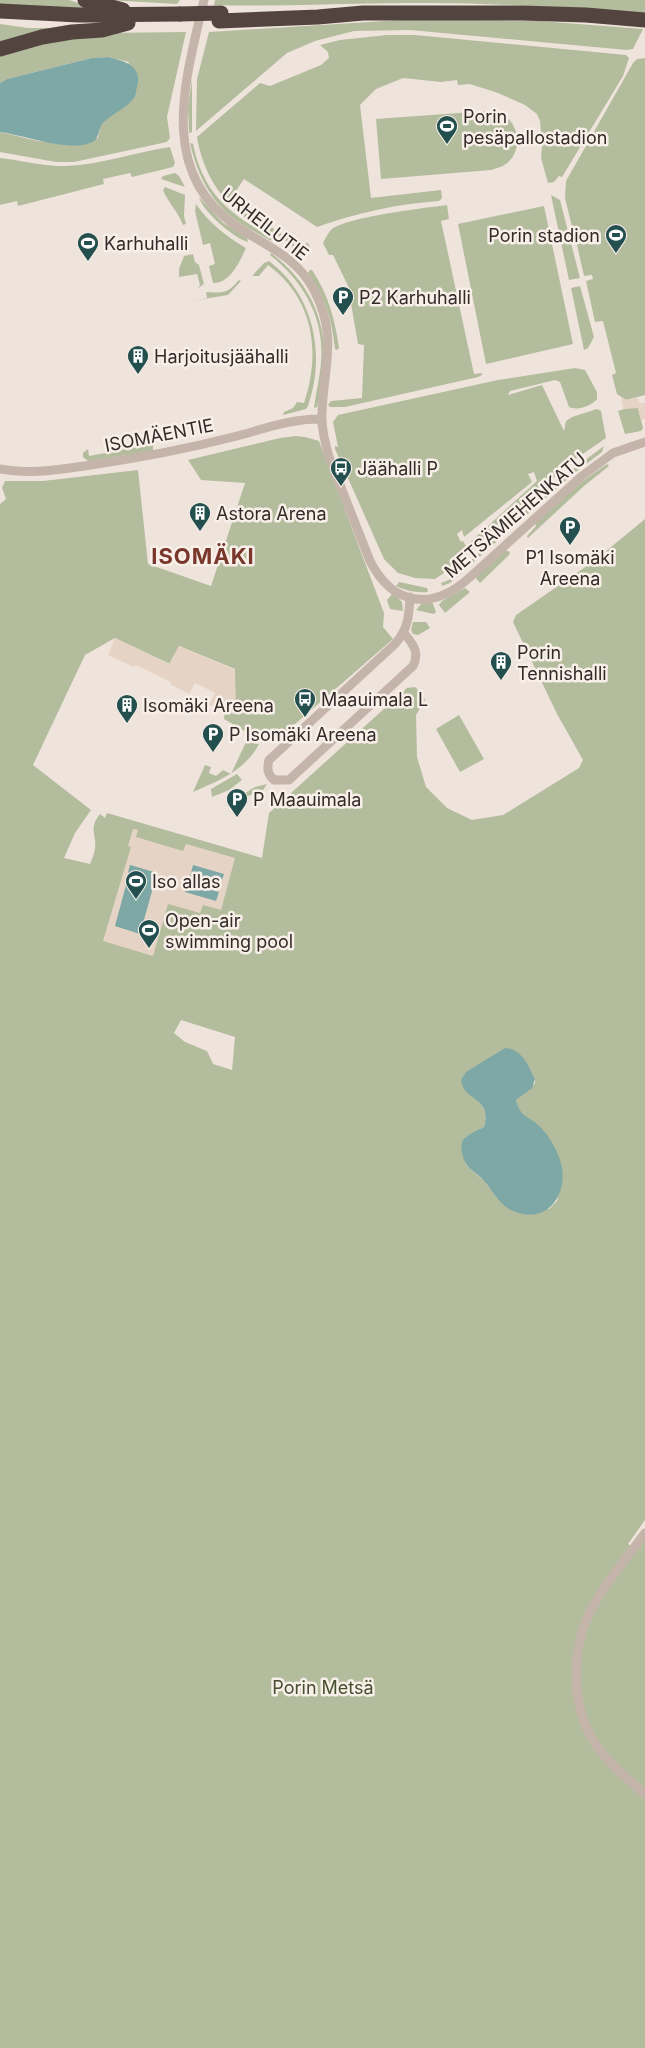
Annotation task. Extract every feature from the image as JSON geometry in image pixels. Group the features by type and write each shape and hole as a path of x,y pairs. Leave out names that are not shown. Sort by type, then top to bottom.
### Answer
{"highway":[{"path":"85,0 144,15"},
{"path":"0,19 44,22 128,23 180,18 340,9 363,13 522,13 586,15 645,20"},
{"path":"0,11 52,15 144,15 180,18"},
{"path":"0,49 42,37 102,30 128,23"}],"street":[{"name":"URHEILUTIE","path":"204,0 187,72 183,98 182,125 189,165 198,186 216,208 235,225 279,251 298,268 313,289 328,330 329,354 322,419 329,457 370,561 377,573 391,589 410,597"},
{"name":"ISOMÄENTIE","path":"0,469 28,472 143,457 181,450 310,419 322,419"},
{"name":"METSÄMIEHENKATU","path":"410,597 434,598 449,594 582,476 613,453 645,442"},
{"path":"404,633 416,650 417,656 413,666 289,780 274,780 270,777 268,766 270,760 404,633 409,618 410,597"},
{"path":"645,1533 596,1602 582,1636 576,1670 577,1690 589,1733 603,1754 645,1794"}],"green space":[{"path":"0,0 69,0 97,9 0,6"},
{"path":"107,0 180,0 177,4"},
{"path":"215,0 645,0 645,14 470,3 263,6 214,5"},
{"path":"417,19 540,21 643,29 633,49 627,50 410,30 354,31 315,41 287,53 196,131 197,79 209,32"},
{"path":"0,24 28,28 67,28 0,45"},
{"path":"186,32 167,117 170,138 167,142 74,162 56,162 0,152 0,132 38,141 55,142 98,138 101,124 110,116 129,62 108,57 92,58 7,79 0,83 0,54 28,46 104,33"},
{"path":"387,35 415,35 626,55 629,58 623,76 562,177 559,176 554,182 548,183 541,158 540,121 537,114 525,105 498,93 470,84 458,85 457,80 441,82 403,78 376,89 360,105 371,198 441,190 442,198 439,201 377,210 317,227 244,179 230,200 303,248 307,242 310,247 303,255 285,240 242,215 225,199 207,170 197,137 260,83 270,86 321,65 329,58 328,52 320,45 340,40"},
{"name":"Porin stadion","path":"645,58 645,395 626,400 617,394 612,375 616,373 603,321 595,322 586,281 593,279 592,275 584,276 575,236 582,234 580,229 573,231 565,198 566,181 633,63 637,59"},
{"path":"192,80 192,132 189,133 188,106"},
{"name":"Porin pesäpallostadion","path":"486,111 496,112 508,118 516,131 517,145 515,152 504,165 491,170 381,179 376,119"},
{"path":"190,143 193,144 204,177 220,201 243,220 272,238 271,241 245,227 220,206 201,177"},
{"path":"170,147 175,163 173,167 132,177 130,173 103,179 104,184 18,206 17,201 0,205 0,158 66,166 92,163"},
{"path":"175,173 179,176 185,187 161,179 163,176"},
{"path":"165,187 185,195 184,216 186,224 183,225 168,199 163,190"},
{"path":"551,195 560,200 580,278 569,280"},
{"path":"199,197 222,222 247,238 248,242 242,240 220,224 206,210"},
{"path":"196,204 219,229 246,248 234,271 219,282 213,283 209,266 215,264 210,243 203,245 195,211"},
{"path":"447,205 449,219 441,221 474,374 482,373 482,375 345,407 330,407 328,405 331,401 362,398 364,345 358,344 350,298 352,294 333,255 329,255 323,243 327,236 331,230 339,225 352,221"},
{"path":"544,206 573,344 486,364 458,224"},
{"path":"271,253 289,268 303,285 313,303 320,322 324,342 324,363 317,407 314,408 320,368 321,346 319,330 315,316 302,289 282,265 270,255"},
{"path":"193,254 195,262 199,265 204,284 198,288 200,285 197,274 179,277 179,269 184,256"},
{"path":"269,261 297,291 306,308 315,346 316,366 308,406 306,409 283,415 284,412 293,408 297,402 304,403 312,365 312,346 310,328 304,310 295,294 283,279 268,265 259,276 252,276 264,263"},
{"path":"310,270 318,279 330,307 339,348 337,350 335,349 327,309 308,273"},
{"path":"239,280 241,281 228,295 191,301 207,298 206,292 228,290"},
{"path":"580,286 594,337 588,348 584,350 571,288"},
{"path":"575,368 585,370 597,392 597,399 584,407 569,407 560,382 555,380 510,391 508,395 542,385 564,431 566,421 572,417 597,409 601,411 606,438 574,460 447,571 435,579 415,578 398,573 384,559 335,449 335,446 338,447 333,422 338,415 498,380","holes":["534,472 537,481 466,546 463,541 461,542 457,534 462,530 464,537 532,482 528,474"]},
{"path":"630,407 638,408 643,428 641,431 625,434 618,411"},
{"name":"Porin Metsä","path":"296,436 319,441 384,613 383,627 393,639 279,738 262,734 251,735 224,719 225,710 234,714 235,669 179,646 170,664 115,638 85,655 33,765 91,810 75,833 64,858 90,864 95,849 94,824 100,814 105,818 107,813 262,858 269,813 407,688 415,687 425,700 416,715 417,757 426,787 447,808 472,820 503,815 579,768 583,760 557,714 513,622 516,615 594,561 645,519 645,1520 628,1544 634,1548 645,1533 645,2048 0,2048 0,504 6,499 2,488 5,481 43,481 138,470 148,564 211,586 245,483 201,480 188,460 280,438","holes":["181,1020 235,1037 232,1070 213,1064 207,1051 185,1042 174,1033","525,1061 535,1079 535,1083 516,1100 519,1111 525,1116 562,1181 557,1201 549,1209 500,1201 483,1180 466,1165 462,1147 467,1136 484,1127 485,1111 477,1098"]},
{"path":"153,444 153,451 88,461 83,457 83,453 88,449 89,456"},
{"path":"604,446 602,452 573,474 450,583 442,586 441,583 449,580 565,475"},
{"path":"607,464 609,466 584,486 528,538 527,536 536,526 535,523 583,481"},
{"path":"505,550 510,552 509,555 480,583 475,577"},
{"path":"399,582 427,588 428,592 416,592 396,586"},
{"path":"465,588 470,592 445,613 439,605 442,601"},
{"path":"393,593 402,602 403,611 390,609 387,600"},
{"path":"431,599 436,612 434,614 416,610 423,602"},
{"path":"413,622 426,622 430,628 418,635 413,634 411,630"},
{"path":"459,715 484,759 460,772 436,729"},
{"path":"246,742 259,744 247,761 232,773"},
{"path":"205,765 211,767 209,773 216,776 223,770 230,774 193,792"},
{"path":"237,774 242,780 229,790 212,797 211,789"},
{"path":"267,784 263,790 224,806 255,787"}],"shaded area":[{"path":"621,397 626,400 637,397 639,403 645,403 645,419 641,420 638,408 623,409"},
{"path":"115,638 169,664 179,646 235,670 236,710 234,714 209,705 215,693 195,683 189,694 170,684 171,682 136,665 134,667 108,655"},
{"path":"133,829 138,830 136,837 183,851 186,844 235,858 221,910 203,905 200,913 168,904 153,956 103,941 131,847 128,846","holes":["130,865 157,873 140,933 115,926 130,874 128,873"]}],"water":[{"path":"108,57 121,60 135,69 138,80 136,94 128,104 104,122 96,139 90,143 70,146 0,132 0,83 7,79 92,58"},
{"name":"Iso allas","path":"130,865 157,873 140,934 115,926"},
{"path":"193,865 224,874 220,886 190,877"},
{"path":"188,883 219,892 216,901 185,892"},
{"path":"505,1048 516,1051 520,1055 527,1063 535,1079 532,1088 516,1100 522,1113 538,1125 550,1139 559,1156 562,1168 561,1190 556,1199 543,1212 533,1215 511,1210 503,1204 483,1180 468,1166 462,1153 462,1142 466,1137 484,1127 485,1117 481,1104 467,1093 461,1080 466,1072"}],"place":[{"name":"Porin pesäpallostadion","path":"447,145"},
{"name":"Porin stadion","path":"616,254"},
{"name":"Karhuhalli","path":"88,262"},
{"name":"P2 Karhuhalli","path":"343,316"},
{"name":"Harjoitusjäähalli","path":"138,375"},
{"name":"Jäähalli P","path":"341,487"},
{"name":"Astora Arena","path":"200,532"},
{"name":"P1 Isomäki Areena","path":"570,546"},
{"name":"Porin Tennishalli","path":"501,681"},
{"name":"Maauimala L","path":"305,718"},
{"name":"Isomäki Areena","path":"127,724"},
{"name":"P Isomäki Areena","path":"213,753"},
{"name":"P Maauimala","path":"237,818"},
{"name":"Iso allas","path":"136,900"},
{"name":"Open-air swimming pool","path":"149,949"}],"district":[{"name":"ISOMÄKI","path":"203,556"}]}
